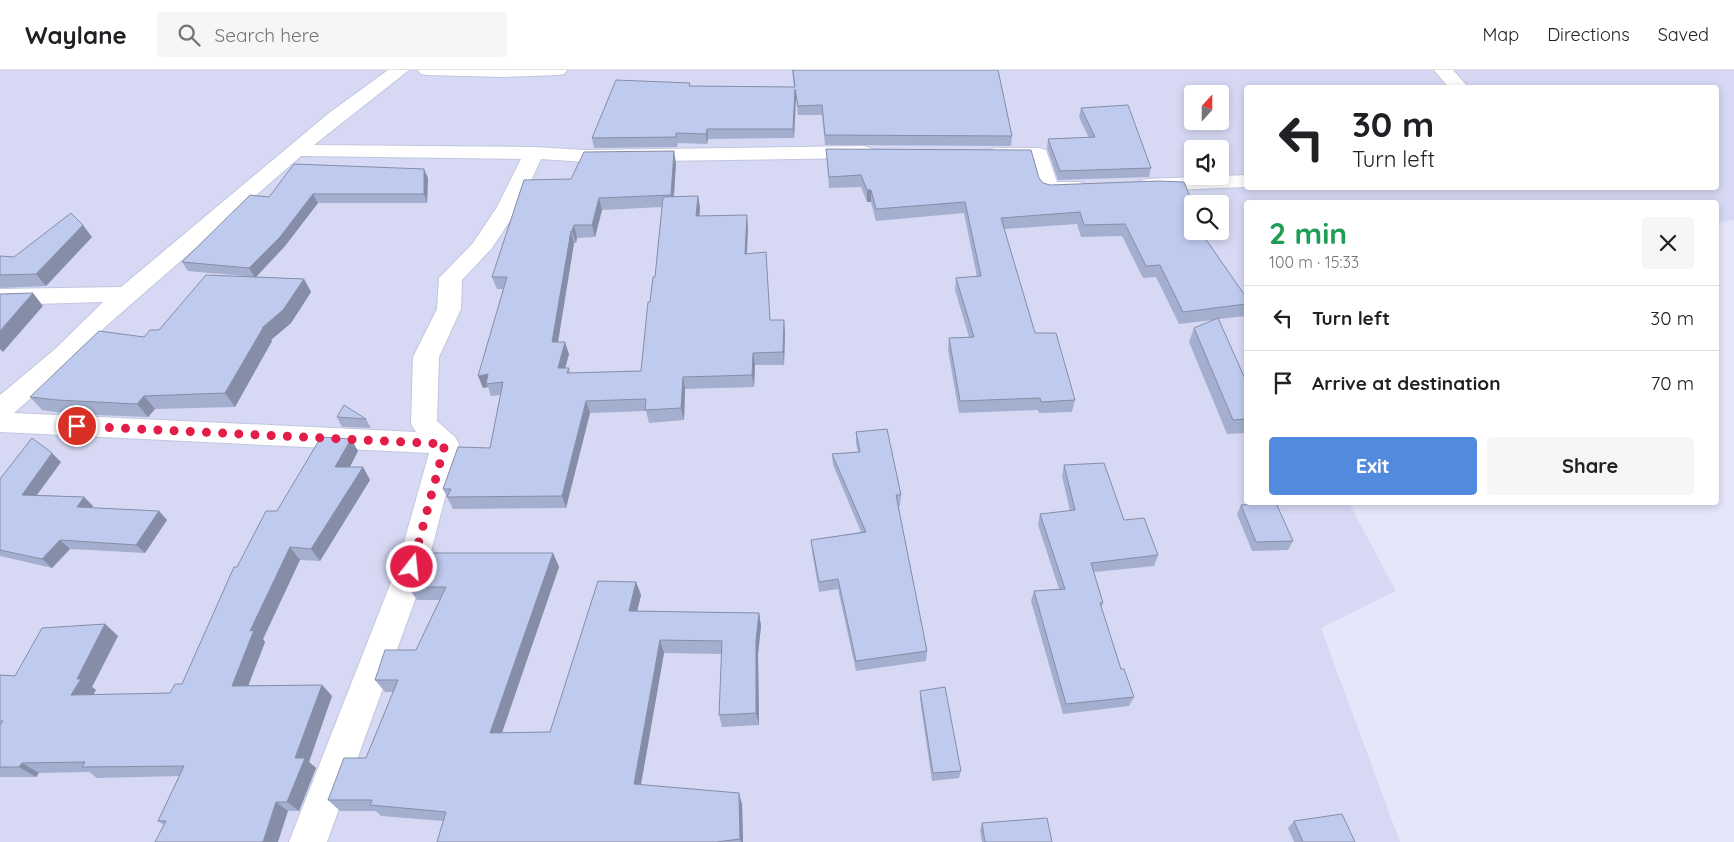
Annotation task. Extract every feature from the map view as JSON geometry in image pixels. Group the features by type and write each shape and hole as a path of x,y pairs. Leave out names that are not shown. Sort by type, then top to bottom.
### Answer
{"street":[{"path":"0,410 63,356 96,321 336,116 400,70"},
{"path":"426,70 502,72 558,70"},
{"path":"1443,70 1457,85"},
{"path":"296,150 332,152 534,153 585,156 887,153"},
{"path":"445,444 424,424 426,357 450,309 451,278 481,248 508,207 534,153"},
{"path":"973,153 1039,154 1048,190 1096,187"},
{"path":"1124,186 1244,181"},
{"path":"0,297 127,294"},
{"path":"0,422 445,444"},
{"path":"308,842 412,567 445,444"}],"shaded area":[{"path":"0,70 1734,70 1734,220 1719,222 1719,200 1244,200 1244,505 1350,505 1396,591 1321,628 1400,842 0,842"}],"building":[{"path":"793,70 998,70 1012,136 825,135 822,105 798,106 795,89 793,129 707,129 706,134 676,133 676,137 592,138 616,80 690,83 689,86 795,87"},
{"path":"1128,105 1151,168 1060,171 1048,139 1095,137 1081,108"},
{"path":"826,149 1031,150 1039,178 1043,183 1050,185 1158,181 1184,182 1189,195 1184,195 1184,240 1206,240 1244,294 1244,304 1183,312 1160,265 1146,266 1125,224 1084,225 1080,212 1001,218 1035,333 1056,333 1075,400 1041,402 1040,398 960,401 949,338 974,337 956,278 981,276 965,202 876,209 871,190 867,190 861,175 829,177"},
{"path":"674,151 671,195 599,198 592,225 574,225 571,231 552,342 565,342 558,368 569,368 567,373 641,371 648,302 650,302 653,277 655,277 663,197 698,196 696,216 747,215 745,254 766,252 770,320 784,320 783,352 753,353 752,375 683,377 681,408 645,410 646,399 586,401 562,496 447,497 451,489 443,489 458,447 490,448 503,382 486,384 488,374 478,376 507,277 492,277 524,180 571,179 584,152"},
{"path":"294,164 424,169 424,194 313,194 280,237 249,268 182,262 250,195 269,197"},
{"path":"71,213 83,225 36,274 0,275 0,256 14,257"},
{"path":"206,275 304,279 283,310 262,328 225,393 144,396 137,404 30,397 99,331 144,337 150,330 159,330"},
{"path":"33,293 0,331 0,294"},
{"path":"1218,318 1244,376 1244,419 1233,420 1194,328"},
{"path":"344,405 366,419 337,417"},
{"path":"887,429 901,495 896,495 927,651 856,661 838,579 819,582 811,540 866,532 832,454 860,452 856,432"},
{"path":"321,437 351,439 335,467 363,467 311,549 290,547 250,631 254,630 232,686 322,685 295,758 305,758 287,802 276,802 263,842 155,842 166,821 158,821 184,766 82,767 85,762 22,763 19,767 0,767 0,725 3,721 0,721 0,675 15,676 42,628 105,624 77,679 81,679 71,695 170,693 175,684 182,684 234,567 237,567 266,511 277,511"},
{"path":"32,438 52,453 22,495 84,497 77,507 159,511 136,545 60,540 42,559 0,550 0,479"},
{"path":"1104,463 1124,520 1144,518 1158,555 1091,563 1103,603 1100,603 1121,669 1124,669 1134,697 1066,704 1034,591 1065,589 1040,514 1075,510 1064,465"},
{"path":"1241,505 1277,505 1293,541 1256,542"},
{"path":"421,553 553,553 490,733 550,732 598,581 636,582 629,611 759,613 756,641 756,713 719,715 722,641 660,640 634,784 739,793 740,839 716,842 437,842 446,812 370,805 372,800 328,800 344,758 366,758 398,680 375,680 385,650 416,650 446,587 408,587"},
{"path":"945,687 961,771 933,773 920,691"},
{"path":"1342,814 1355,842 1303,842 1294,821"},
{"path":"1047,818 1052,842 985,842 982,823"}],"route":[{"path":"77,426 445,444 412,567"}]}
